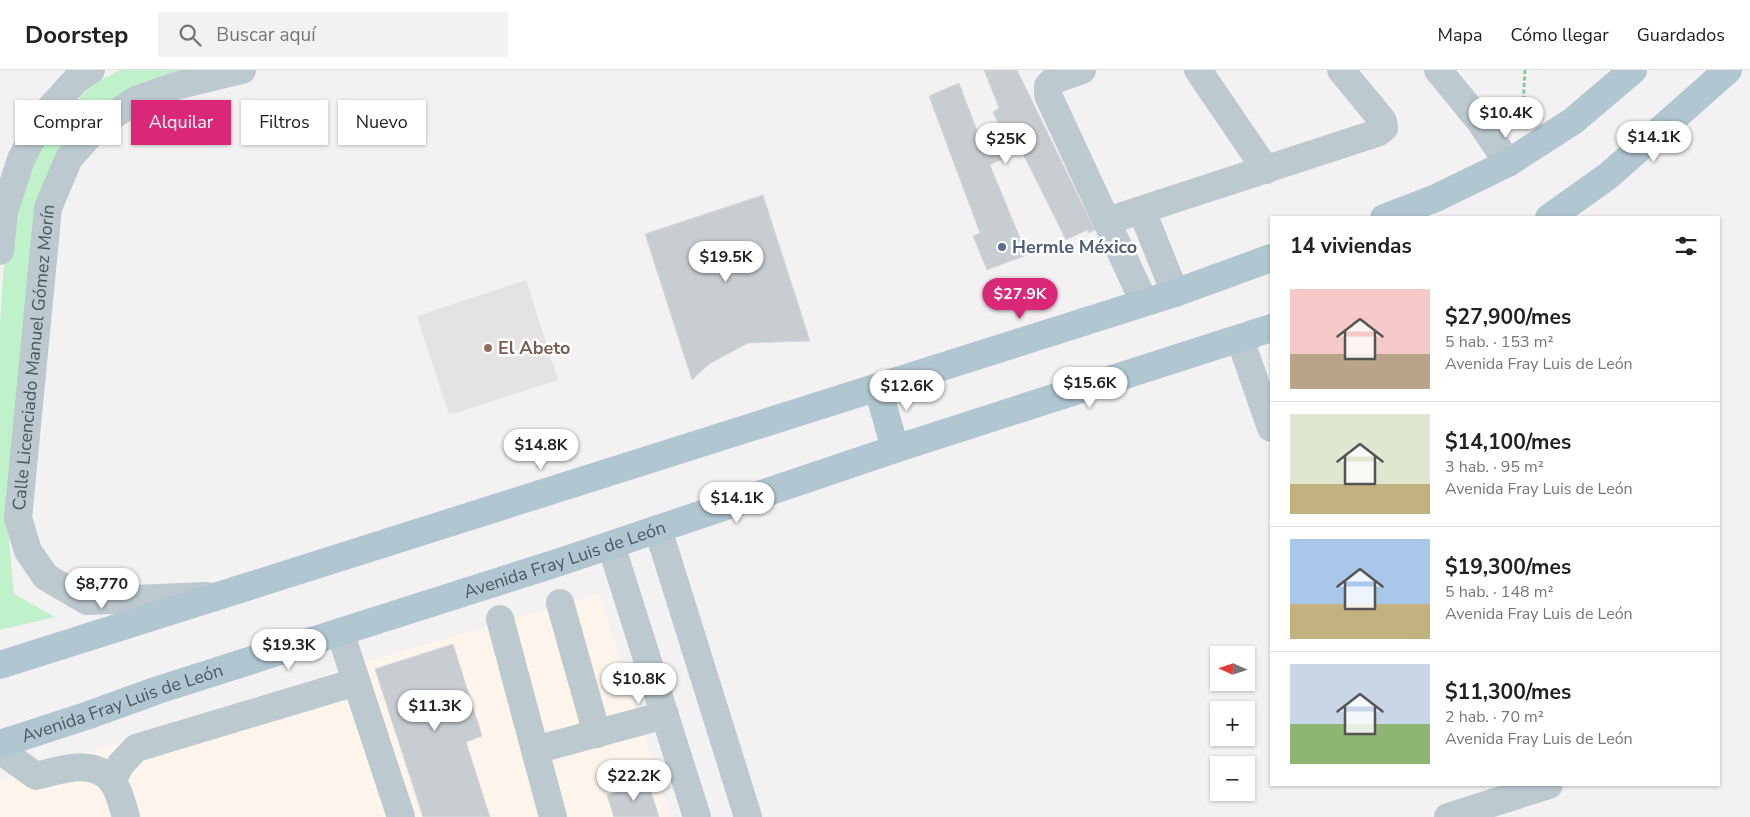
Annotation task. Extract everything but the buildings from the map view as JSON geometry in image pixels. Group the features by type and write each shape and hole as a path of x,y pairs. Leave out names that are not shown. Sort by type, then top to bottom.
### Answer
{"main road":[{"path":"1389,216 1436,198 1508,163 1573,121 1633,70"},
{"path":"1552,216 1608,176 1728,70"},
{"path":"0,665 878,388 1175,292 1270,258"},
{"name":"Avenida Fray Luis de León","path":"0,744 158,690 611,545 895,449 1270,328"},
{"path":"878,388 895,449"}],"street":[{"name":"Calle Licenciado Manuel Gómez Morín","path":"218,595 87,601 46,577 28,550 18,518 48,208 69,158 100,124 136,100 176,86 219,74 242,70"},
{"path":"1082,70 1054,80 1048,86 1048,95 1144,302"},
{"path":"1198,70 1266,170"},
{"path":"1107,221 1266,170 1376,133 1384,128 1383,121 1341,70"},
{"path":"1438,70 1479,120 1508,163"},
{"path":"0,251 4,212 21,159 45,114 79,73"},
{"path":"1142,211 1175,292"},
{"path":"1240,339 1270,425"},
{"path":"658,529 748,817"},
{"path":"611,545 697,817"},
{"path":"560,603 597,734"},
{"path":"500,619 553,817"},
{"path":"340,632 401,817"},
{"path":"112,781 121,764 136,748 356,682"},
{"path":"536,750 665,715"},
{"path":"0,750 36,776 85,767 97,769 112,781 126,817"},
{"path":"1448,817 1546,786"}],"path":[{"path":"1523,108 1525,70"}],"shaded area":[{"name":"El Abeto","path":"526,280 558,380 449,415 417,316"},
{"path":"599,594 671,817 0,817 0,781 362,663"}],"green space":[{"path":"120,70 216,70 164,100 131,100 131,119 121,124 121,100 78,100 93,84"},
{"path":"37,145 85,145 62,158 6,510 14,594 55,617 0,630 0,323 7,217"}],"place":[{"name":"Hermle México","path":"1002,247"},
{"name":"El Abeto","path":"488,348"}]}
